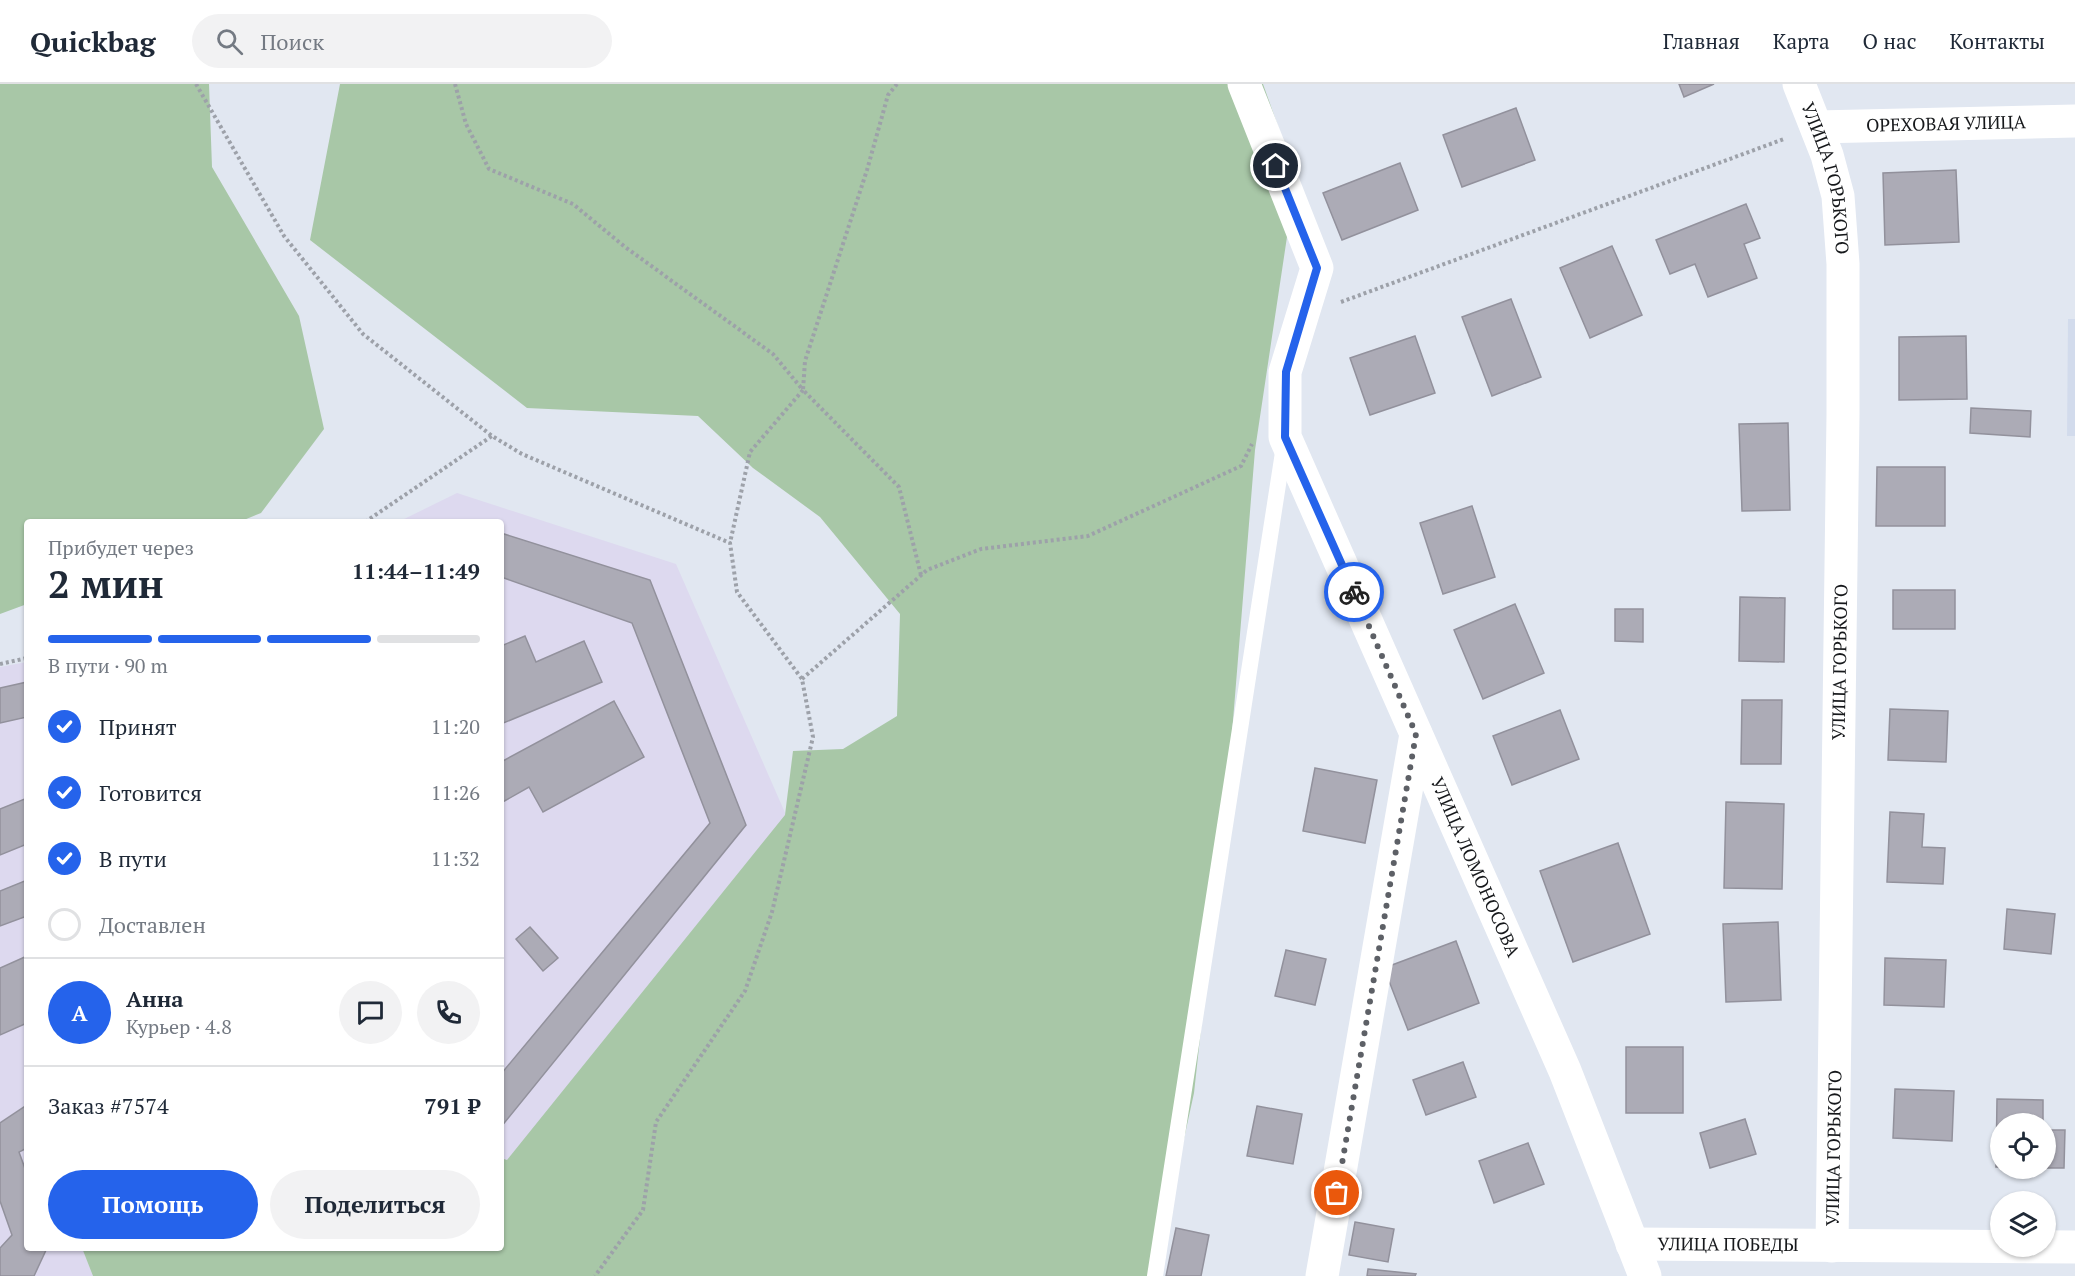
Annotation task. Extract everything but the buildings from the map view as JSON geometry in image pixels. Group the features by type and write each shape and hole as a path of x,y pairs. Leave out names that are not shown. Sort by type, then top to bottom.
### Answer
{"street":[{"name":"УЛИЦА ЛОМОНОСОВА","path":"1244,84 1317,268 1286,372 1285,437 1565,1071 1645,1276"},
{"name":"УЛИЦА ГОРЬКОГО","path":"1799,84 1817,127 1838,196 1843,264 1832,1246"},
{"name":"ОРЕХОВАЯ УЛИЦА","path":"1817,127 2075,121"},
{"path":"1322,1276 1416,734"},
{"name":"УЛИЦА ПОБЕДЫ","path":"1632,1244 2075,1247"}],"lane":[{"path":"1155,1276 1285,437"}],"path":[{"path":"196,84 285,236 363,334 492,436 522,454 730,543"},
{"path":"455,84 466,124 489,168 573,204 626,247 773,354 803,390 899,487 921,575"},
{"path":"596,1276 643,1210 656,1122 745,991 772,912 813,737 802,679 737,592 730,543 750,452 803,390 805,361 867,170 888,95 897,84"},
{"path":"369,519 492,436"},
{"path":"0,663 24,659"}],"shaded area":[{"path":"2068,319 2075,319 2075,436 2067,436"},
{"path":"457,493 676,564 786,815 507,1161 504,1160 504,519 404,519"},
{"path":"24,663 24,1251 83,1251 93,1276 0,1276 0,667"}],"green space":[{"path":"0,84 209,84 212,167 299,316 324,429 261,513 246,519 24,519 24,605 0,614"},
{"path":"340,84 1263,84 1296,177 1255,450 1228,782 1194,1093 1154,1276 93,1276 83,1251 504,1251 504,1159 507,1160 785,815 793,751 843,749 897,716 900,614 820,517 753,468 698,416 527,408 310,240"}],"way so far":[{"path":"1337,1193 1416,734 1354,592"}],"route":[{"path":"1276,166 1317,268 1286,372 1285,437 1354,592"}]}
